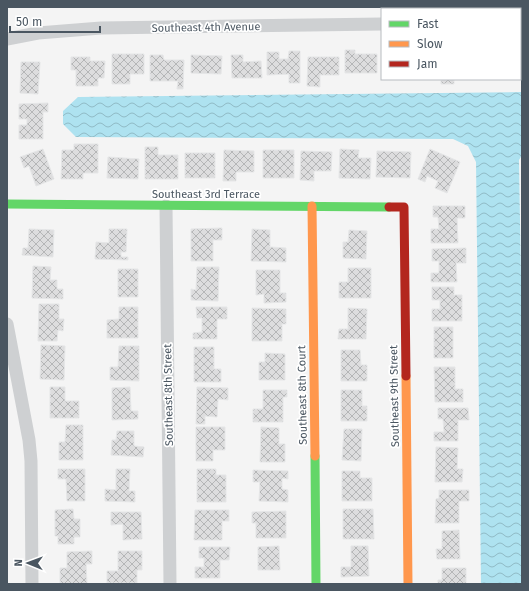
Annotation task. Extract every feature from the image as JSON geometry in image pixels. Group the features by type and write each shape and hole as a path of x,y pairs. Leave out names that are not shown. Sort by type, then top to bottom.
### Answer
{"street":[{"name":"Southeast 4th Avenue","path":"7,39 38,33 101,28 381,24"},
{"name":"Southeast 3rd Terrace","path":"7,204 404,208"},
{"name":"Southeast 8th Street","path":"166,206 170,584"},
{"name":"Southeast 8th Court","path":"312,206 316,584"},
{"name":"Southeast 9th Street","path":"404,208 408,584"},
{"path":"7,324 29,440 31,461 32,584"}],"water":[{"path":"522,92 522,155 519,160 522,339 522,584 481,584 476,162 468,146 453,139 76,137 63,124 63,111 78,97"}],"building":[{"path":"521,49 522,49 521,77"},
{"path":"345,50 355,50 355,54 377,54 377,73 345,73"},
{"path":"289,51 300,51 300,83 289,83 289,74 267,75 267,52 279,52 279,59 288,59"},
{"path":"112,54 144,54 144,74 130,74 130,84 112,84"},
{"path":"150,55 163,55 164,60 184,60 183,89 177,89 178,81 150,81"},
{"path":"191,55 222,56 221,74 191,73"},
{"path":"231,55 243,55 243,62 261,61 262,78 232,78"},
{"path":"71,57 90,57 90,61 105,61 104,78 98,78 98,86 76,86 76,70 71,70"},
{"path":"308,57 339,57 339,75 320,75 320,87 307,86"},
{"path":"21,62 40,62 38,94 20,93"},
{"path":"441,80 454,80 454,84 441,84"},
{"path":"48,103 48,112 43,112 43,139 19,139 19,125 27,125 27,119 19,119 19,104"},
{"path":"74,144 98,144 98,173 83,173 83,179 61,179 62,150 74,150"},
{"path":"145,147 158,147 158,155 178,155 178,179 145,179"},
{"path":"43,149 54,179 36,186 29,166 24,168 20,157"},
{"path":"340,149 359,150 358,158 371,158 370,179 339,178"},
{"path":"430,149 460,162 447,193 435,188 438,181 427,176 425,182 418,179"},
{"path":"224,150 254,151 254,172 236,172 236,181 223,181"},
{"path":"263,150 294,150 294,178 263,178"},
{"path":"301,151 332,152 331,171 314,171 314,181 300,180"},
{"path":"377,151 411,152 410,178 376,177"},
{"path":"185,153 215,153 215,178 185,178"},
{"path":"108,157 139,159 138,179 107,178"},
{"path":"433,206 465,206 465,218 457,218 458,243 431,243 431,229 439,229 438,217 433,217"},
{"path":"222,228 222,240 213,240 213,261 191,261 191,229"},
{"path":"29,229 54,230 53,257 22,255 23,248 28,248"},
{"path":"109,229 127,229 126,252 121,252 121,257 128,257 128,260 95,259 96,242 109,243"},
{"path":"252,229 270,230 270,247 286,248 286,262 251,261"},
{"path":"349,230 367,231 366,259 343,258 343,242 348,242"},
{"path":"466,248 466,263 456,263 457,282 431,282 431,273 439,273 439,261 432,261 432,249"},
{"path":"33,266 51,267 50,280 57,280 57,289 63,289 63,299 32,298"},
{"path":"197,267 219,267 218,301 191,300 191,289 196,290"},
{"path":"348,268 371,268 371,298 339,298 339,282 348,282"},
{"path":"118,269 138,269 138,297 118,297"},
{"path":"256,270 280,270 280,293 286,293 286,302 264,303 264,294 256,295"},
{"path":"432,287 454,287 454,295 462,295 462,321 432,321 432,309 440,309 440,300 432,300"},
{"path":"39,304 59,304 59,319 64,319 63,331 58,330 57,341 38,341"},
{"path":"119,307 138,307 138,338 107,338 107,320 119,319"},
{"path":"196,307 227,307 227,319 217,319 217,339 193,339 193,333 202,332 202,318 197,318"},
{"path":"252,308 286,309 286,324 282,324 282,341 252,341"},
{"path":"348,308 367,309 366,339 338,339 339,329 348,329"},
{"path":"434,327 453,327 453,358 434,358"},
{"path":"41,345 65,346 64,380 40,379"},
{"path":"119,346 139,346 139,381 110,380 110,367 118,367"},
{"path":"194,347 214,347 214,369 221,369 221,382 194,382"},
{"path":"341,350 360,350 361,365 367,365 367,381 341,381"},
{"path":"265,353 285,354 285,380 259,380 259,362 265,362"},
{"path":"434,367 455,367 455,389 463,389 463,402 435,402"},
{"path":"50,387 65,387 65,401 79,401 79,418 50,418"},
{"path":"130,387 131,411 138,411 138,419 112,420 112,388"},
{"path":"197,387 228,388 228,400 218,399 217,417 205,416 205,424 196,424"},
{"path":"263,390 287,390 287,397 283,397 283,422 253,422 253,409 263,409"},
{"path":"341,390 362,390 362,406 367,406 367,421 341,421"},
{"path":"438,408 468,408 469,420 458,420 458,441 434,441 434,432 444,432 443,419 438,419"},
{"path":"66,425 83,425 83,460 59,460 59,442 65,442"},
{"path":"196,427 225,427 225,450 213,450 213,461 196,461"},
{"path":"261,427 279,428 279,444 285,444 285,462 260,462"},
{"path":"344,429 362,429 361,461 342,460"},
{"path":"117,431 134,431 134,446 144,447 143,457 111,455 112,440 116,440"},
{"path":"436,447 458,448 457,469 463,469 462,482 435,482"},
{"path":"58,469 85,469 85,501 67,501 66,479 58,479"},
{"path":"116,469 130,469 129,491 135,491 135,502 105,501 105,489 116,490"},
{"path":"197,469 216,469 216,475 226,475 226,502 197,502"},
{"path":"253,470 288,471 288,479 282,478 282,489 288,490 288,502 259,501 260,482 253,482"},
{"path":"342,471 360,471 360,478 372,478 372,501 342,501"},
{"path":"439,490 469,490 469,501 459,501 459,523 435,523 436,499 439,498"},
{"path":"73,509 74,519 80,519 80,537 74,537 74,544 58,544 58,536 55,536 55,510"},
{"path":"343,509 373,509 374,539 343,539"},
{"path":"195,510 229,510 229,521 222,521 222,540 194,540"},
{"path":"286,511 286,538 256,538 256,523 252,523 252,512"},
{"path":"111,512 141,512 142,539 123,540 123,524 111,525"},
{"path":"459,530 460,559 437,559 436,549 442,549 442,531"},
{"path":"279,546 280,570 258,570 258,547"},
{"path":"351,546 368,546 369,576 341,577 341,567 351,567"},
{"path":"199,547 230,547 229,560 220,560 220,578 195,578 195,567 204,567 204,558 199,558"},
{"path":"92,551 92,564 86,564 87,584 60,584 60,568 67,568 67,552"},
{"path":"118,551 142,551 142,570 137,570 137,583 107,583 107,571 118,571"},
{"path":"442,568 466,568 466,584 438,584 438,580 442,580"}],"traffic: fast":[{"path":"7,204 389,207"},
{"path":"315,456 316,584"}],"traffic: slow":[{"path":"312,206 315,456"},
{"path":"406,376 408,584"}],"traffic: jam":[{"path":"389,207 404,207 406,376"}]}
